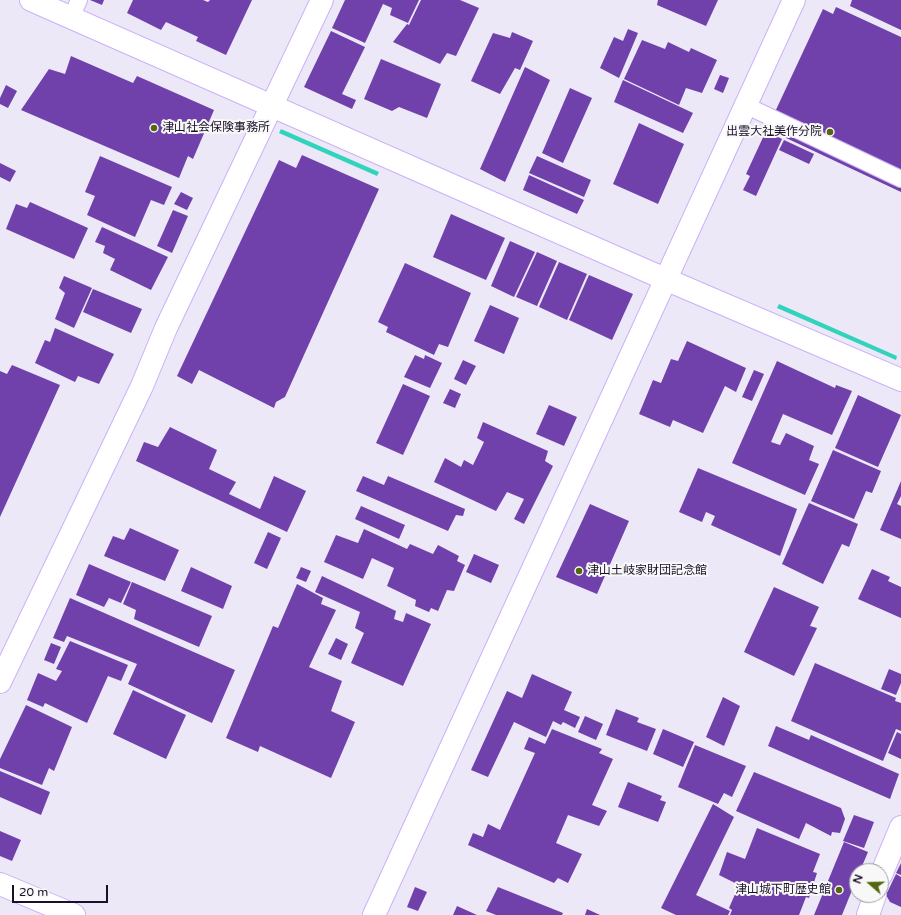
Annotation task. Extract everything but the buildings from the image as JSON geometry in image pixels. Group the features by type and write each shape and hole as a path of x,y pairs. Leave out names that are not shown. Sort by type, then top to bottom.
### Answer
{"street":[{"path":"31,0 75,9 273,107 665,279 901,380"},
{"path":"0,682 142,386 166,328 273,107 322,0"},
{"path":"374,915 794,0"},
{"path":"886,863 901,827"},
{"path":"0,884 74,915"}],"lane":[{"path":"745,105 901,179"}],"shaded area":[{"path":"281,129 379,172 377,176 279,133"},
{"path":"779,304 897,356 896,360 777,308"}],"place":[{"name":"津山社会保険事務所","path":"154,128"},
{"name":"出雲大社美作分院","path":"830,132"},
{"name":"津山土岐家財団記念館","path":"579,571"},
{"name":"津山城下町歴史館","path":"839,890"}]}
